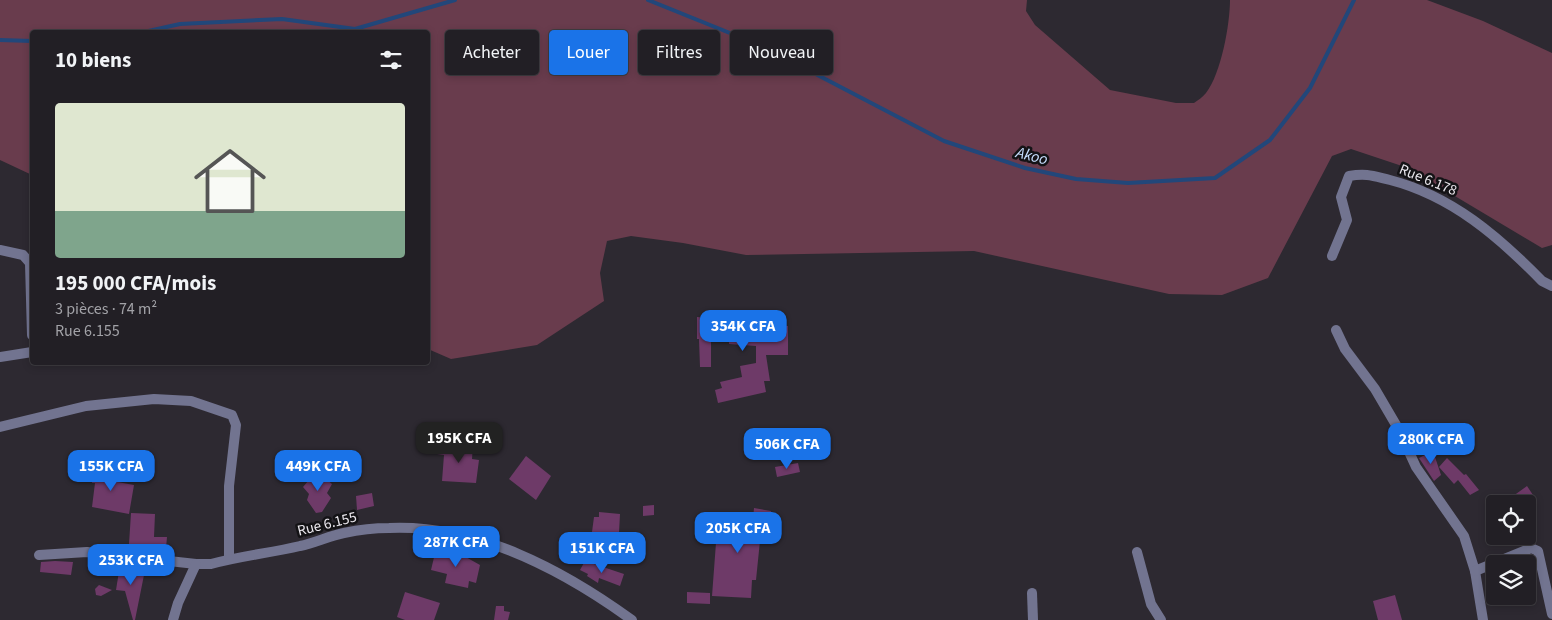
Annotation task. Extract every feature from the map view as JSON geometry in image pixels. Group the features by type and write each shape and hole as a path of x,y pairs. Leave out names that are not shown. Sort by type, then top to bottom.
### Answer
{"street":[{"name":"Rue 6.178","path":"1332,256 1347,220 1341,197 1349,176 1364,173 1408,185 1450,203 1494,235 1542,281 1552,286"},
{"path":"0,250 23,255 30,263"},
{"path":"1336,330 1345,349 1375,389 1399,430 1416,467 1464,536 1475,571 1483,620"},
{"path":"0,356 30,352"},
{"path":"0,427 86,406 154,399 191,401 232,415 236,425 229,486 229,559"},
{"name":"Rue 6.155","path":"39,555 87,552 211,564 302,546 343,533 363,530 419,528 445,532 494,544 513,552 579,584 632,620"},
{"path":"1475,571 1535,548 1538,551 1552,614"},
{"path":"1137,552 1151,604 1161,620"},
{"path":"172,620 196,564"},
{"path":"1032,593 1033,620"}],"shaded area":[{"path":"0,0 1027,0 1026,11 1035,25 1110,90 1176,103 1194,103 1206,93 1211,85 1220,62 1226,35 1230,0 1427,0 1483,21 1552,53 1552,245 1542,248 1408,168 1351,149 1332,156 1268,278 1222,295 1169,294 974,251 746,255 683,243 631,236 607,241 600,273 604,301 537,345 451,359 430,350 430,30 30,30 30,174 0,160"}],"building":[{"path":"697,317 788,326 788,355 766,355 770,381 764,381 766,392 718,403 715,390 722,388 720,382 742,377 740,366 756,363 756,346 729,344 729,341 711,340 711,367 700,367"},
{"path":"463,443 473,445 472,459 479,460 476,483 442,481 444,455 437,454 438,444 463,447"},
{"path":"1433,451 1441,475 1434,481 1419,458"},
{"path":"526,456 551,476 536,500 509,479"},
{"path":"1447,458 1464,475 1466,474 1479,490 1470,495 1458,480 1454,484 1439,467"},
{"path":"798,463 800,472 777,477 775,467"},
{"path":"95,464 109,466 107,476 112,477 112,481 134,485 129,514 92,507 95,483 92,483"},
{"path":"319,473 332,484 327,493 331,498 322,512 316,513 307,500 309,494 303,487 314,474 316,477"},
{"path":"1527,486 1533,495 1514,495"},
{"path":"372,493 374,506 357,510 356,496"},
{"path":"654,505 654,515 643,516 643,506"},
{"path":"754,508 771,511 768,532 761,531 756,580 752,580 751,598 712,596 718,516 753,519"},
{"path":"599,512 620,514 619,533 592,532 594,517 599,517"},
{"path":"131,513 155,514 154,537 167,537 166,548 129,544"},
{"path":"436,549 464,556 480,565 476,583 469,581 468,588 445,583 447,574 431,570"},
{"path":"585,561 624,574 620,586 599,578 598,583 587,576 588,574 580,570"},
{"path":"41,562 73,562 71,575 40,572"},
{"path":"120,565 145,570 135,620 133,620 125,591 116,590"},
{"path":"99,585 112,590 101,596 96,595 95,589"},
{"path":"405,592 440,603 434,620 405,620 397,617"},
{"path":"687,592 710,593 710,604 687,603"},
{"path":"1395,595 1402,620 1378,620 1373,601"},
{"path":"496,606 504,606 504,611 510,612 508,620 494,620"}],"waterway":[{"name":"Akoo","path":"153,30 180,24 282,19 355,29 455,0"},
{"name":"Akoo","path":"648,0 762,46 944,141 1025,168 1076,179 1128,183 1215,178 1270,140 1310,88 1354,0"},
{"name":"Akoo","path":"0,40 30,41"}]}
